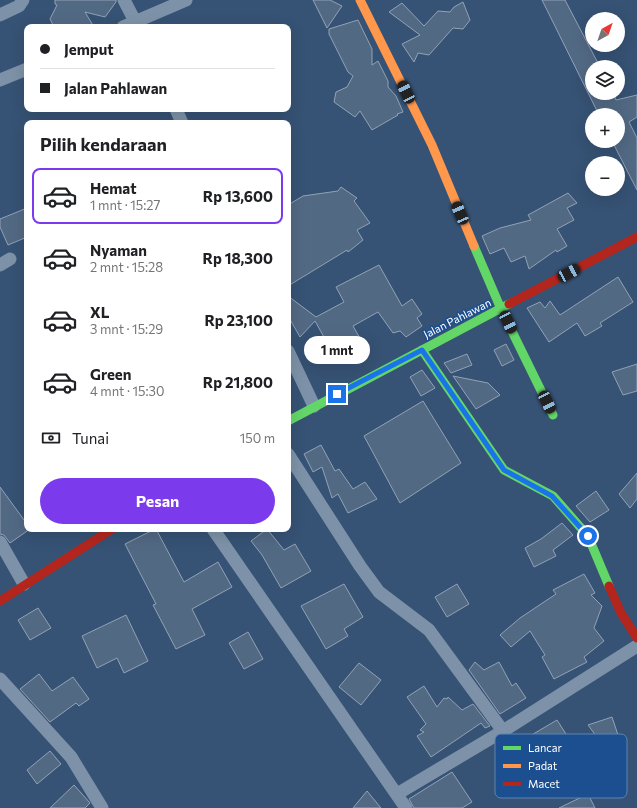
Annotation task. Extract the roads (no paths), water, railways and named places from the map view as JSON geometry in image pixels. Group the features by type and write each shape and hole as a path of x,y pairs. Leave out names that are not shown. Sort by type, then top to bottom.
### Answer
{"street":[{"path":"0,16 18,6 23,0"},
{"path":"124,0 136,24 186,0"},
{"path":"360,0 432,145 501,309 553,415"},
{"path":"0,80 24,70"},
{"name":"Jalan Pahlawan","path":"291,419 637,237"},
{"path":"422,350 504,470 552,496 588,536 621,613 637,638"},
{"path":"291,357 314,406"},
{"path":"291,459 360,566 379,592 429,630 504,731"},
{"path":"0,601 24,584 107,532"},
{"path":"215,532 402,804 495,737"},
{"path":"0,542 24,584"},
{"path":"500,734 637,646"},
{"path":"0,679 71,757 102,808"}]}
